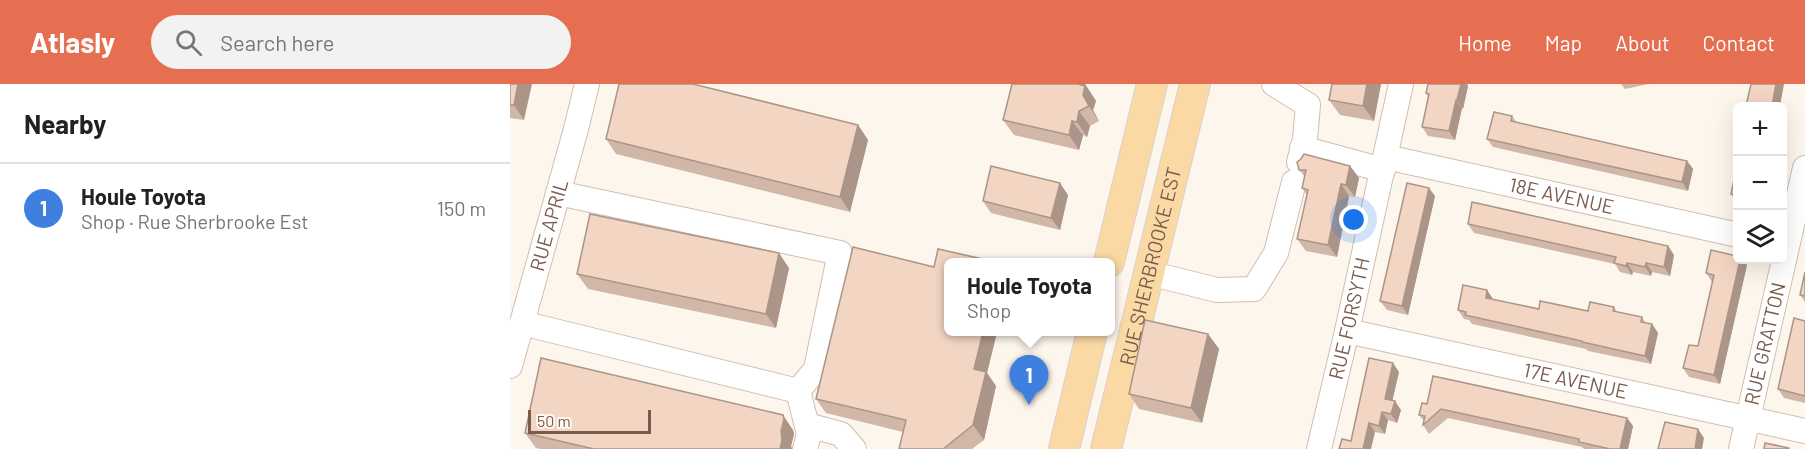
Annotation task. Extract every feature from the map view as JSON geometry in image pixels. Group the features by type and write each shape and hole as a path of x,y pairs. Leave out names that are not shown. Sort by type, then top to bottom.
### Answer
{"main road":[{"path":"1110,258 1152,84"},
{"name":"RUE SHERBROOKE EST","path":"1106,449 1195,84"},
{"name":"RUE SHERBROOKE EST","path":"1064,449 1091,336"}],"street":[{"name":"RUE APRIL","path":"510,366 587,84"},
{"path":"1149,273 1217,290 1254,289 1276,253 1299,164 1308,105 1274,84"},
{"name":"RUE FORSYTH","path":"1319,449 1385,164 1401,84"},
{"name":"18E AVENUE","path":"1299,164 1385,164 1733,235"},
{"name":"RUE GRATTON","path":"1741,449 1791,247 1805,168"},
{"path":"558,193 840,253 816,369 798,391 806,437 841,434 854,449"},
{"path":"522,323 798,391"},
{"name":"17E AVENUE","path":"1347,331 1805,431"}],"building":[{"path":"510,84 518,84 514,105 510,105"},
{"path":"619,84 693,84 858,125 840,197 606,139"},
{"path":"1012,84 1078,84 1085,86 1083,95 1089,106 1079,111 1077,122 1072,121 1069,135 1003,120"},
{"path":"1332,84 1367,84 1363,106 1329,100"},
{"path":"1428,84 1461,84 1449,131 1422,127 1429,94 1426,93"},
{"path":"1751,84 1776,84 1773,102 1747,102"},
{"path":"1494,112 1512,116 1511,121 1687,161 1682,182 1487,139"},
{"path":"1304,154 1350,166 1346,185 1341,184 1328,245 1297,239 1308,190 1302,188 1306,170 1299,170 1297,162"},
{"path":"991,166 1060,183 1051,218 983,201"},
{"path":"1407,183 1429,188 1402,306 1380,301"},
{"path":"1472,202 1668,246 1664,267 1646,263 1645,267 1627,263 1626,266 1614,263 1616,257 1468,224"},
{"path":"590,214 779,253 766,314 577,274"},
{"path":"853,247 934,267 938,249 978,258 944,258 944,336 982,336 974,369 986,372 973,425 943,449 899,449 906,420 816,399"},
{"path":"1711,250 1733,255 1733,264 1739,264 1714,375 1683,368 1689,345 1698,346 1714,275 1706,273"},
{"path":"1805,272 1805,296 1800,295"},
{"path":"1463,285 1487,290 1486,298 1539,309 1540,301 1588,311 1590,302 1614,307 1613,311 1642,317 1641,322 1652,324 1645,356 1465,315 1466,312 1458,310"},
{"path":"1794,318 1805,321 1805,396 1778,389"},
{"path":"1145,320 1208,334 1191,408 1129,394"},
{"path":"541,358 783,415 780,449 594,449 525,433"},
{"path":"1369,358 1393,363 1385,399 1395,401 1391,414 1382,412 1379,426 1369,423 1363,449 1339,449 1342,439 1351,441"},
{"path":"1433,376 1627,418 1620,449 1610,449 1579,442 1579,439 1441,409 1423,425 1425,416 1419,415 1422,403 1427,404"},
{"path":"1665,422 1698,429 1695,449 1658,449"},
{"path":"1765,443 1789,448 1789,449 1764,449"}],"place":[{"name":"Houle Toyota","path":"1029,405"}]}
